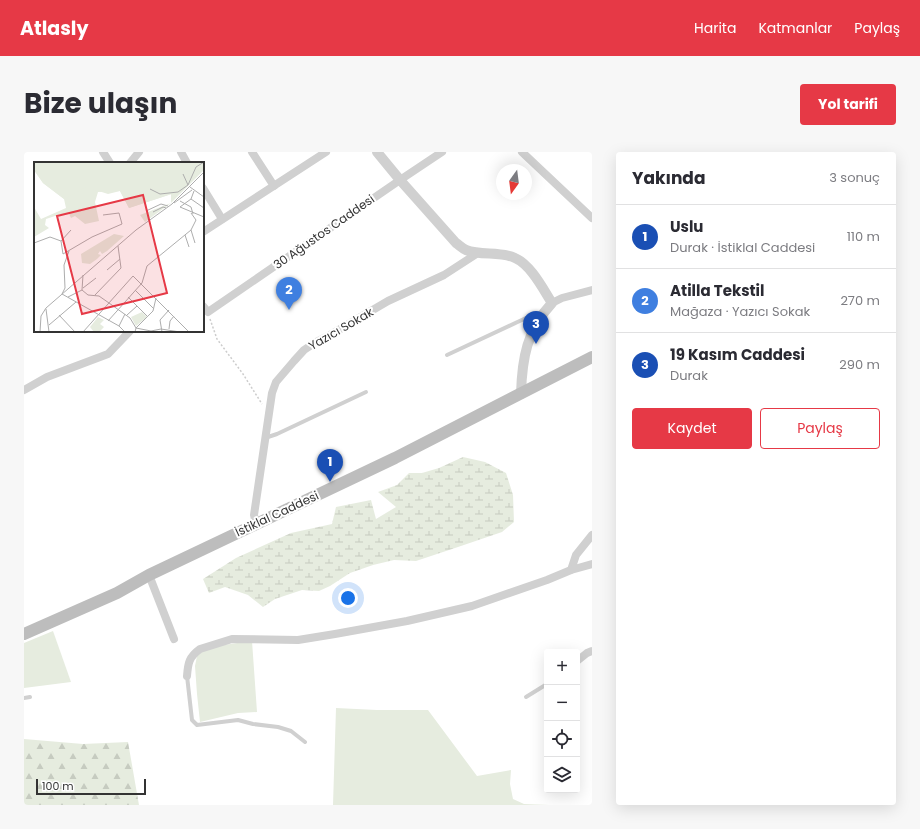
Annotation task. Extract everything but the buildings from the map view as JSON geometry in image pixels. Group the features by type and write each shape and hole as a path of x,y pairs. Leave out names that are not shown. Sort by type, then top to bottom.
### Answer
{"main road":[{"name":"İstiklal Caddesi","path":"24,634 117,593 149,575 395,458 592,357"}],"street":[{"path":"103,152 109,162"},
{"path":"131,162 139,152"},
{"path":"180,152 186,162"},
{"path":"252,152 274,186"},
{"path":"204,231 326,152"},
{"path":"378,152 400,180 456,243 465,250 500,255 514,258 522,262 534,275 552,303"},
{"name":"30 Ağustos Caddesi","path":"205,309 442,152"},
{"path":"522,152 592,218"},
{"path":"204,190 222,219"},
{"name":"Yazıcı Sokak","path":"256,524 254,516 268,414 272,393 276,382 304,350 316,342 388,301 444,275 478,253"},
{"path":"521,394 523,360 528,341 542,314 552,303 562,298 592,290"},
{"path":"24,390 47,377 108,354 129,332"},
{"path":"572,570 576,555 592,535"},
{"path":"187,676 188,663 196,651 200,648 232,640 298,640 407,621 472,606 592,564"},
{"path":"149,575 174,639"},
{"path":"580,659 592,651"}],"lane":[{"path":"447,355 526,318 542,314"},
{"path":"265,438 277,434 366,392"},
{"path":"187,676 192,720 198,725 238,720 253,724 278,727 291,731 305,742"},
{"path":"526,697 545,685"},
{"path":"24,698 30,697"}],"path":[{"path":"205,309 217,339 243,374 268,414"}],"green space":[{"path":"463,457 485,462 506,473 513,495 514,522 502,532 416,561 394,560 373,565 350,573 319,591 302,590 275,599 263,607 248,595 225,587 209,593 203,579 236,558 291,533 332,524 336,507 371,500 376,519 396,507 378,492 397,485 409,473 422,473 439,468"},
{"path":"53,631 71,682 24,688 24,643"},
{"path":"252,641 257,712 238,713 200,722 195,666 197,656 204,650 223,645"},
{"path":"336,708 428,710 477,776 511,770 510,784 513,799 524,804 550,805 333,805"},
{"path":"24,739 83,744 128,742 139,805 24,805"}],"place":[{"name":"Atilla Tekstil","path":"289,310"},
{"name":"19 Kasım Caddesi","path":"536,344"},
{"name":"Uslu","path":"330,482"}]}
